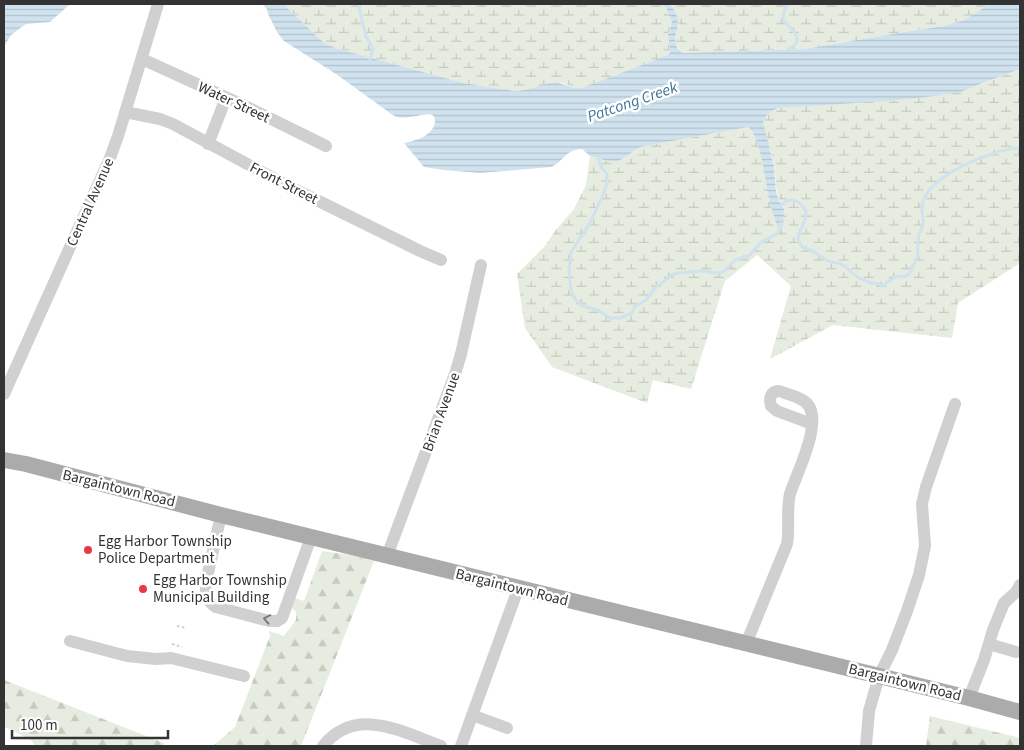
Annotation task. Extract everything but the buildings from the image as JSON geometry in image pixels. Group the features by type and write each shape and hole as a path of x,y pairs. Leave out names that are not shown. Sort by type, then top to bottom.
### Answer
{"main road":[{"name":"Bargaintown Road","path":"4,460 1020,712"}],"street":[{"name":"Central Avenue","path":"4,394 114,147 158,4"},
{"name":"Water Street","path":"142,59 326,146"},
{"path":"208,144 226,98"},
{"name":"Front Street","path":"126,112 164,120 352,218 441,260"},
{"name":"Brian Avenue","path":"387,556 456,372 481,265"},
{"path":"866,746 869,711 879,676 892,650 919,575 925,546 922,504 926,487 955,404"},
{"path":"746,644 788,544 790,495 810,438 812,424"},
{"path":"220,515 206,582 207,598 216,607 269,620 277,621 282,618 311,537"},
{"path":"969,698 1004,603 1016,592 1020,585"},
{"path":"461,746 518,589"},
{"path":"70,641 127,656 156,659 171,658 244,676"},
{"path":"988,644 1016,652"},
{"path":"472,715 507,728"},
{"path":"323,746 338,732 353,726 366,724 382,725 441,746"}],"path":[{"path":"177,626 186,628"},
{"path":"172,644 182,647"}],"green space":[{"path":"283,4 990,4 964,20 944,26 805,49 683,53 675,40 679,24 666,8 672,22 668,34 670,52 668,55 584,87 576,88 563,83 515,91 464,83 335,48 323,42"},
{"path":"1020,69 1020,263 958,303 952,338 833,325 770,359 791,286 757,255 725,281 691,389 653,380 647,403 552,367 525,328 517,274 545,246 574,209 586,185 590,156 608,161 619,161 640,147 748,127 757,142 773,210 784,207 778,197 774,164 763,122 768,114 778,108 977,86"},
{"path":"322,551 374,561 301,746 213,746 235,727 270,636 269,631 284,636 296,620 296,612 291,607 295,598 304,601"},
{"path":"4,680 164,743 164,746 35,746 32,741 4,726"},
{"path":"930,716 1020,738 1020,746 926,746"}],"water":[{"path":"4,4 70,4 50,22 26,24 11,35 4,46"},
{"name":"Patcong Creek","path":"262,4 283,4 323,42 335,48 464,83 515,91 555,82 576,88 584,87 668,55 670,52 668,34 672,22 666,6 668,4 673,8 677,17 678,26 675,41 677,48 683,53 805,49 944,26 964,20 990,4 1020,4 1020,69 960,92 887,101 778,108 771,112 765,117 763,122 774,166 776,192 784,209 783,226 779,227 777,226 770,203 760,151 753,132 748,127 640,147 619,161 608,161 590,156 582,149 572,151 551,167 480,173 424,167 404,143 418,139 431,131 435,122 434,116 426,114 401,118 391,114 336,74 284,41 277,32 267,9"}],"waterway":[{"path":"358,4 366,36 373,49 370,60"},
{"path":"788,4 783,20 797,36 797,41 788,50"},
{"path":"781,207 784,203 792,200 803,207 806,215 798,238 802,247 828,261 841,264 857,277 883,286 899,276 907,276 916,262 918,238 923,225 922,205 927,194 936,184 949,174 979,159 994,153 1020,148"},
{"path":"598,158 601,167 607,174 607,184 590,223 571,252 569,271 571,290 575,299 583,306 598,310 610,318 620,318 632,313 635,306 646,300 656,287 672,275 704,271 721,273 735,260 749,256 760,243 778,233 781,223"}],"place":[{"name":"Egg Harbor Township Police Department","path":"88,550"},
{"name":"Egg Harbor Township Municipal Building","path":"143,589"}]}
